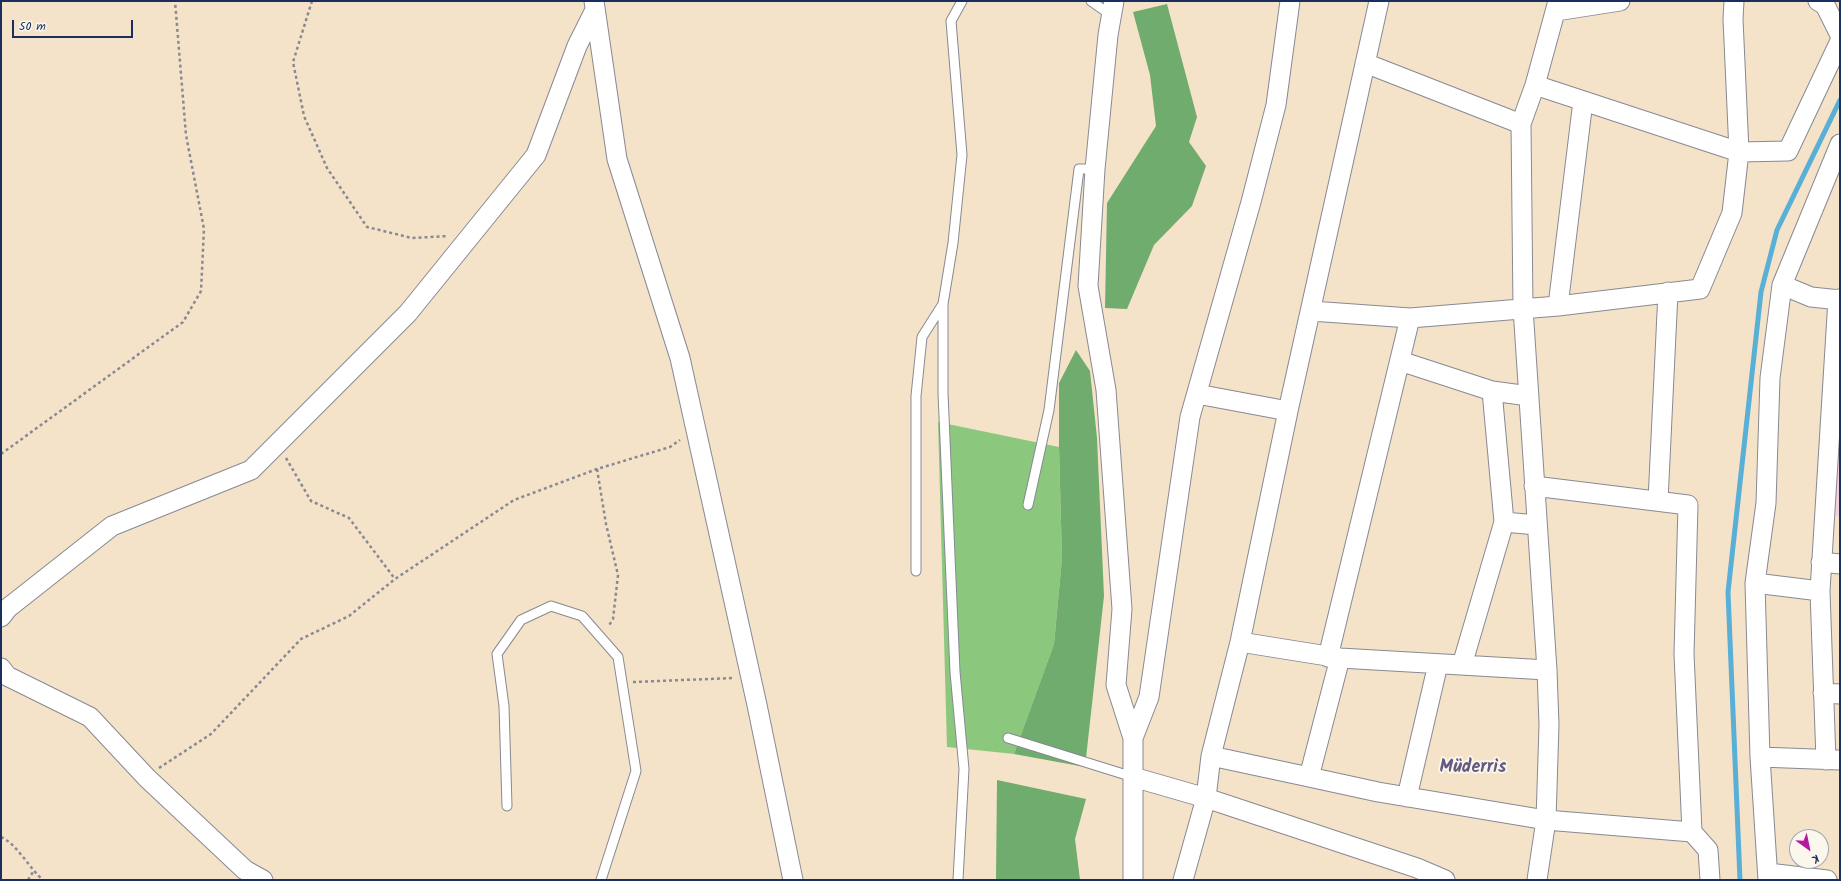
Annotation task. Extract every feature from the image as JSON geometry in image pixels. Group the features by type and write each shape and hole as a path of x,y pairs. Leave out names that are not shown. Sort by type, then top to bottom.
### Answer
{"street":[{"path":"1133,738 1149,697 1190,418 1252,202 1276,105 1290,1"},
{"path":"1183,880 1206,798 1212,756 1240,642 1288,411 1379,1"},
{"path":"1537,880 1546,820 1549,725 1547,670 1522,308 1521,124 1535,85 1557,6 1620,1"},
{"path":"1311,311 1410,318 1558,306 1700,289 1732,213 1739,152 1733,19 1734,1"},
{"path":"1818,1 1825,5 1840,35"},
{"path":"1,617 8,608 112,526 251,470 408,313 536,155 577,46 594,6"},
{"path":"594,6 617,160 680,358 793,880"},
{"path":"1113,8 1108,35 1095,169 1088,286 1106,390 1121,601 1116,685 1133,738 1133,880"},
{"path":"1535,85 1739,152 1788,150 1840,42"},
{"path":"1365,63 1521,124"},
{"path":"1558,306 1583,101"},
{"path":"1827,880 1768,877 1760,757 1755,583 1766,503 1770,378 1782,285 1833,181 1840,144"},
{"path":"1760,757 1833,760 1831,694 1820,591 1839,300 1811,297 1782,285"},
{"path":"1658,501 1668,292"},
{"path":"1309,777 1410,318"},
{"path":"1400,361 1492,391 1528,396"},
{"path":"1462,665 1504,522 1492,391"},
{"path":"1197,394 1288,411"},
{"path":"1534,486 1688,505 1684,654 1692,832 1708,850 1710,880"},
{"path":"1504,522 1537,525"},
{"path":"1821,562 1840,564"},
{"path":"1755,583 1820,591"},
{"path":"1240,642 1334,658 1547,670"},
{"path":"1408,797 1438,664"},
{"path":"1,668 7,676 90,717 147,778 245,870 263,880"},
{"path":"1212,756 1408,797 1546,820 1692,832"},
{"path":"1133,777 1206,798 1415,874 1445,880"}],"lane":[{"path":"958,880 964,769 955,672 943,393 943,304 953,243 962,155 951,21 962,1"},
{"path":"1091,1 1113,8"},
{"path":"1028,505 1049,410 1079,170 1095,169"},
{"path":"916,572 916,396 922,337 943,304"},
{"path":"508,806 504,706 498,654 521,620 551,606 582,616 618,657 623,682 636,771 601,880"},
{"path":"1008,738 1133,777"}],"path":[{"path":"1,454 183,322 201,291 204,229 186,135 175,1"},
{"path":"312,1 293,62 304,116 327,168 367,227 412,238 471,235"},
{"path":"147,778 163,764 210,734 301,639 349,616 395,580 514,500 597,469 670,447 695,429"},
{"path":"278,444 311,501 349,518 395,580"},
{"path":"597,469 606,524 618,575 613,619 602,638"},
{"path":"623,682 750,677"},
{"path":"1,836 8,840 33,872 43,880"},
{"path":"28,880 33,872"}],"shaded area":[{"path":"1840,369 1840,516 1831,515"}],"green space":[{"path":"1167,4 1197,117 1189,142 1206,166 1192,206 1154,245 1127,309 1105,308 1107,203 1156,126 1150,75 1133,12"},
{"path":"1076,350 1090,371 1097,438 1104,596 1085,767 1014,754 1054,644 1062,558 1059,383"},
{"path":"938,422 1059,447 1062,558 1054,644 1014,754 947,747"},
{"path":"997,780 1086,799 1075,839 1080,880 996,880"}],"waterway":[{"path":"1740,880 1728,592 1761,292 1777,230 1840,100"}],"district":[{"name":"Müderris","path":"1473,769"}]}
